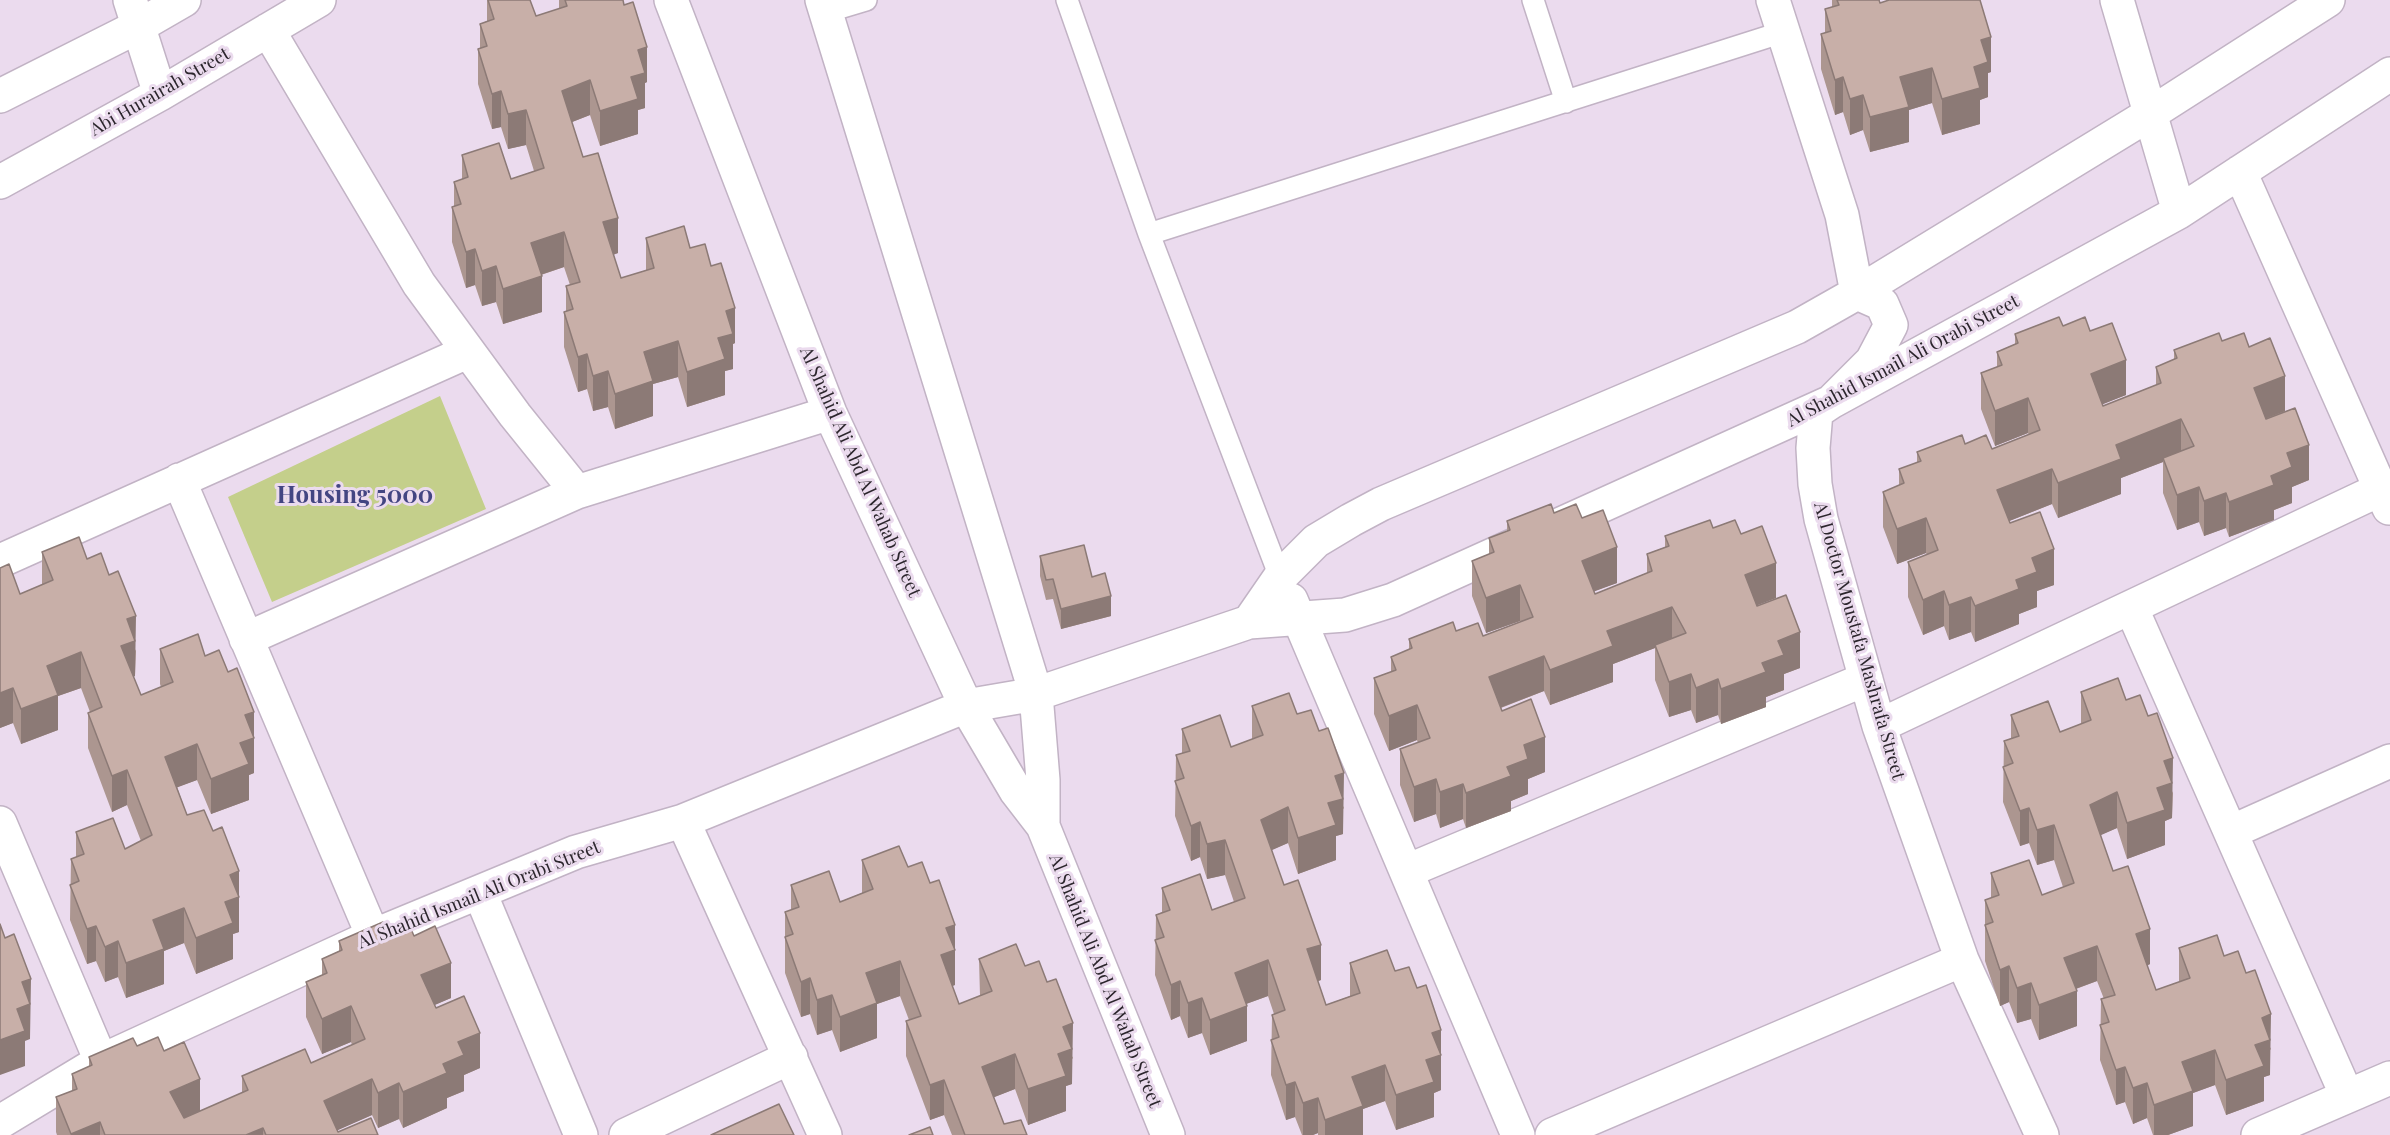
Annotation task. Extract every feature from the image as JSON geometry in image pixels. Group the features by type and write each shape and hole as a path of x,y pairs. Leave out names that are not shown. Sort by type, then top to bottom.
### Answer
{"street":[{"path":"0,96 134,13 184,0"},
{"name":"Abi Hurairah Street","path":"0,182 160,94 319,0"},
{"name":"Al Shahid Ali Abd Al Wahab Street","path":"671,0 830,412 966,706 1016,791 1043,826 1168,1135"},
{"path":"1773,0 1842,215 1857,294"},
{"path":"2118,0 2179,212"},
{"path":"1250,622 1280,577 1316,541 1382,504 1797,327 1857,294 2150,114 2328,0"},
{"name":"Al Shahid Ali Abd Al Wahab Street","path":"824,6 1036,694 1043,780 1043,826"},
{"path":"134,13 160,94"},
{"path":"268,30 419,284 467,352 577,492"},
{"name":"Al Shahid Ismail Ali Orabi Street","path":"0,1122 101,1061 373,936 576,852 683,821 966,706 1036,694 1250,622 1345,615 1393,600 1831,402 2179,212 2390,74"},
{"path":"1879,726 2131,607 2386,499 2240,172"},
{"name":"Al Doctor Moustafa Mashrafa Street","path":"1857,294 1882,304 1891,325 1872,360 1831,402 1816,412 1813,448 1815,484 1821,519 1879,726 1962,960 2042,1135"},
{"path":"0,561 467,352"},
{"path":"246,639 577,492 830,412"},
{"path":"179,480 373,936"},
{"path":"1280,577 1518,1135"},
{"path":"2131,607 2347,1096"},
{"path":"1407,871 1866,678"},
{"path":"2231,832 2390,761"},
{"path":"683,821 825,1135"},
{"path":"0,823 101,1061"},
{"path":"480,893 581,1135"},
{"path":"1552,1135 1962,960"},
{"path":"626,1135 790,1057"},
{"path":"2259,1135 2390,1078"}],"lane":[{"path":"824,6 866,0"},
{"path":"1067,0 1149,234 1280,577"},
{"path":"1533,0 1566,102"},
{"path":"1149,234 1783,32"}],"green space":[{"path":"440,396 486,509 272,602 228,497"}],"building":[{"path":"488,0 530,0 536,16 567,6 565,0 623,0 624,5 633,2 647,47 638,50 645,73 631,77 638,99 600,111 590,80 562,91 583,157 598,153 618,218 603,222 621,278 654,268 646,238 684,226 690,248 705,244 711,266 721,263 735,308 726,311 733,334 718,338 725,359 687,372 678,341 644,352 653,381 615,394 608,371 593,376 587,354 578,357 564,312 573,309 566,286 580,282 564,232 531,243 542,276 503,289 496,266 482,271 475,249 466,252 452,207 461,204 454,182 468,177 462,155 499,143 511,179 544,168 526,110 508,114 501,91 492,94 478,49 487,46 480,24 494,19"},
{"path":"1837,0 1879,0 1880,3 1889,0 1980,0 1991,37 1981,40 1988,62 1974,67 1980,88 1942,99 1932,68 1900,77 1909,107 1870,117 1863,95 1850,99 1843,77 1835,80 1821,34 1831,31 1825,9 1839,5"},
{"path":"2059,317 2063,326 2085,317 2090,331 2112,323 2126,360 2091,374 2103,406 2161,383 2156,367 2177,358 2174,350 2219,333 2222,341 2244,333 2249,347 2270,338 2285,376 2254,388 2266,419 2295,408 2309,445 2287,453 2292,467 2271,476 2274,485 2229,502 2226,493 2204,501 2199,487 2177,495 2163,458 2194,446 2181,419 2116,445 2121,459 2058,483 2052,469 1997,490 2010,523 2040,512 2054,549 2032,558 2037,572 2016,580 2019,589 1975,606 1971,597 1949,605 1944,591 1923,600 1908,562 1938,550 1926,518 1897,529 1883,492 1904,483 1899,469 1921,461 1917,452 1962,435 1965,444 1986,435 1992,449 2040,430 2028,398 1995,411 1981,373 2002,365 1997,352 2018,343 2015,334"},
{"path":"1551,504 1554,513 1576,504 1582,518 1603,510 1617,547 1582,561 1595,594 1652,571 1647,554 1669,546 1665,536 1710,520 1713,528 1735,520 1741,534 1762,526 1776,563 1745,575 1757,606 1786,595 1800,632 1778,641 1784,655 1762,663 1766,672 1721,689 1718,679 1696,688 1691,674 1669,682 1655,645 1686,633 1672,607 1607,631 1613,646 1550,670 1544,656 1489,677 1502,711 1531,699 1545,737 1524,745 1528,759 1507,767 1511,776 1466,793 1463,784 1440,792 1436,779 1414,787 1400,749 1430,738 1417,705 1389,716 1374,678 1396,670 1391,657 1412,648 1409,639 1453,622 1456,631 1478,623 1483,636 1533,617 1520,585 1486,598 1472,561 1494,552 1489,538 1510,530 1507,521"},
{"path":"79,537 87,559 101,553 109,575 118,571 136,616 127,619 135,641 121,646 141,695 173,682 160,649 198,634 205,656 219,650 228,672 237,668 254,712 245,715 254,738 240,743 249,764 211,779 197,744 165,757 187,815 204,810 213,831 222,827 239,871 230,875 239,897 225,902 233,923 196,938 184,908 153,920 164,949 126,963 118,941 105,947 96,926 87,929 70,885 79,881 71,859 84,854 76,832 113,818 125,849 152,835 127,770 112,776 88,713 102,707 81,652 47,666 58,695 21,709 13,688 0,693 0,568 9,564 20,594 53,580 42,552"},
{"path":"1084,545 1092,577 1105,573 1111,596 1061,609 1053,579 1046,580 1040,556"},
{"path":"2118,678 2126,700 2140,695 2148,716 2157,713 2173,758 2164,761 2172,783 2157,788 2165,810 2127,823 2117,792 2090,805 2113,871 2128,866 2150,929 2136,934 2156,990 2190,978 2179,948 2217,935 2224,956 2238,951 2246,973 2255,970 2271,1014 2262,1018 2270,1040 2255,1045 2264,1066 2226,1080 2215,1050 2182,1062 2193,1091 2154,1105 2147,1083 2133,1088 2125,1067 2116,1070 2100,1025 2109,1022 2101,999 2115,995 2097,946 2064,958 2077,991 2039,1005 2031,983 2017,988 2009,966 2000,970 1985,925 1993,922 1985,900 1999,895 1991,873 2029,860 2042,895 2074,883 2054,825 2037,830 2029,808 2020,811 2003,767 2013,763 2004,741 2019,736 2011,715 2048,701 2060,732 2091,720 2081,692"},
{"path":"1289,693 1297,714 1311,710 1319,731 1328,728 1344,773 1335,776 1343,799 1328,803 1336,825 1298,838 1288,807 1261,820 1284,885 1298,880 1321,945 1307,949 1326,1005 1360,993 1350,963 1387,950 1395,971 1409,967 1417,988 1426,985 1441,1030 1432,1033 1441,1055 1426,1060 1434,1082 1396,1095 1385,1065 1352,1077 1363,1106 1325,1120 1318,1098 1303,1103 1295,1082 1286,1085 1271,1040 1279,1037 1272,1015 1285,1010 1268,960 1235,973 1247,1006 1210,1020 1202,998 1188,1003 1180,981 1171,985 1155,940 1164,937 1156,915 1170,910 1162,888 1200,874 1212,910 1245,898 1225,840 1207,844 1200,822 1191,826 1175,781 1184,778 1176,755 1190,751 1182,729 1220,715 1231,747 1263,735 1252,706"},
{"path":"899,846 908,867 922,862 930,883 939,880 955,925 946,928 955,950 941,955 959,1004 992,991 979,959 1016,944 1025,966 1039,961 1047,982 1056,979 1073,1023 1063,1027 1072,1049 1058,1054 1066,1076 1028,1089 1015,1054 982,1067 1004,1124 1021,1120 1027,1135 965,1135 944,1080 930,1085 906,1021 921,1016 900,961 866,973 877,1003 840,1017 832,995 817,1000 810,978 801,982 785,937 793,934 785,912 799,907 791,885 829,871 840,902 873,889 862,860"},
{"path":"383,922 386,931 408,922 414,936 435,926 451,963 421,975 436,1008 464,996 480,1033 458,1042 464,1055 443,1064 447,1073 403,1092 399,1083 378,1093 372,1079 324,1101 338,1132 371,1118 378,1135 266,1135 263,1128 246,1135 105,1135 100,1122 71,1134 56,1097 77,1089 72,1074 92,1065 89,1057 133,1038 137,1046 158,1037 164,1051 184,1042 200,1079 170,1092 184,1118 248,1090 242,1076 305,1049 311,1063 365,1039 351,1006 322,1019 306,982 327,973 322,959 342,950 339,941"},
{"path":"0,924 5,938 14,934 31,979 22,982 30,1004 17,1009 25,1031 0,1040"},
{"path":"779,1104 794,1135 711,1135"},
{"path":"930,1127 933,1135 909,1135"}],"district":[{"name":"Housing 5000","path":"355,496"}]}
